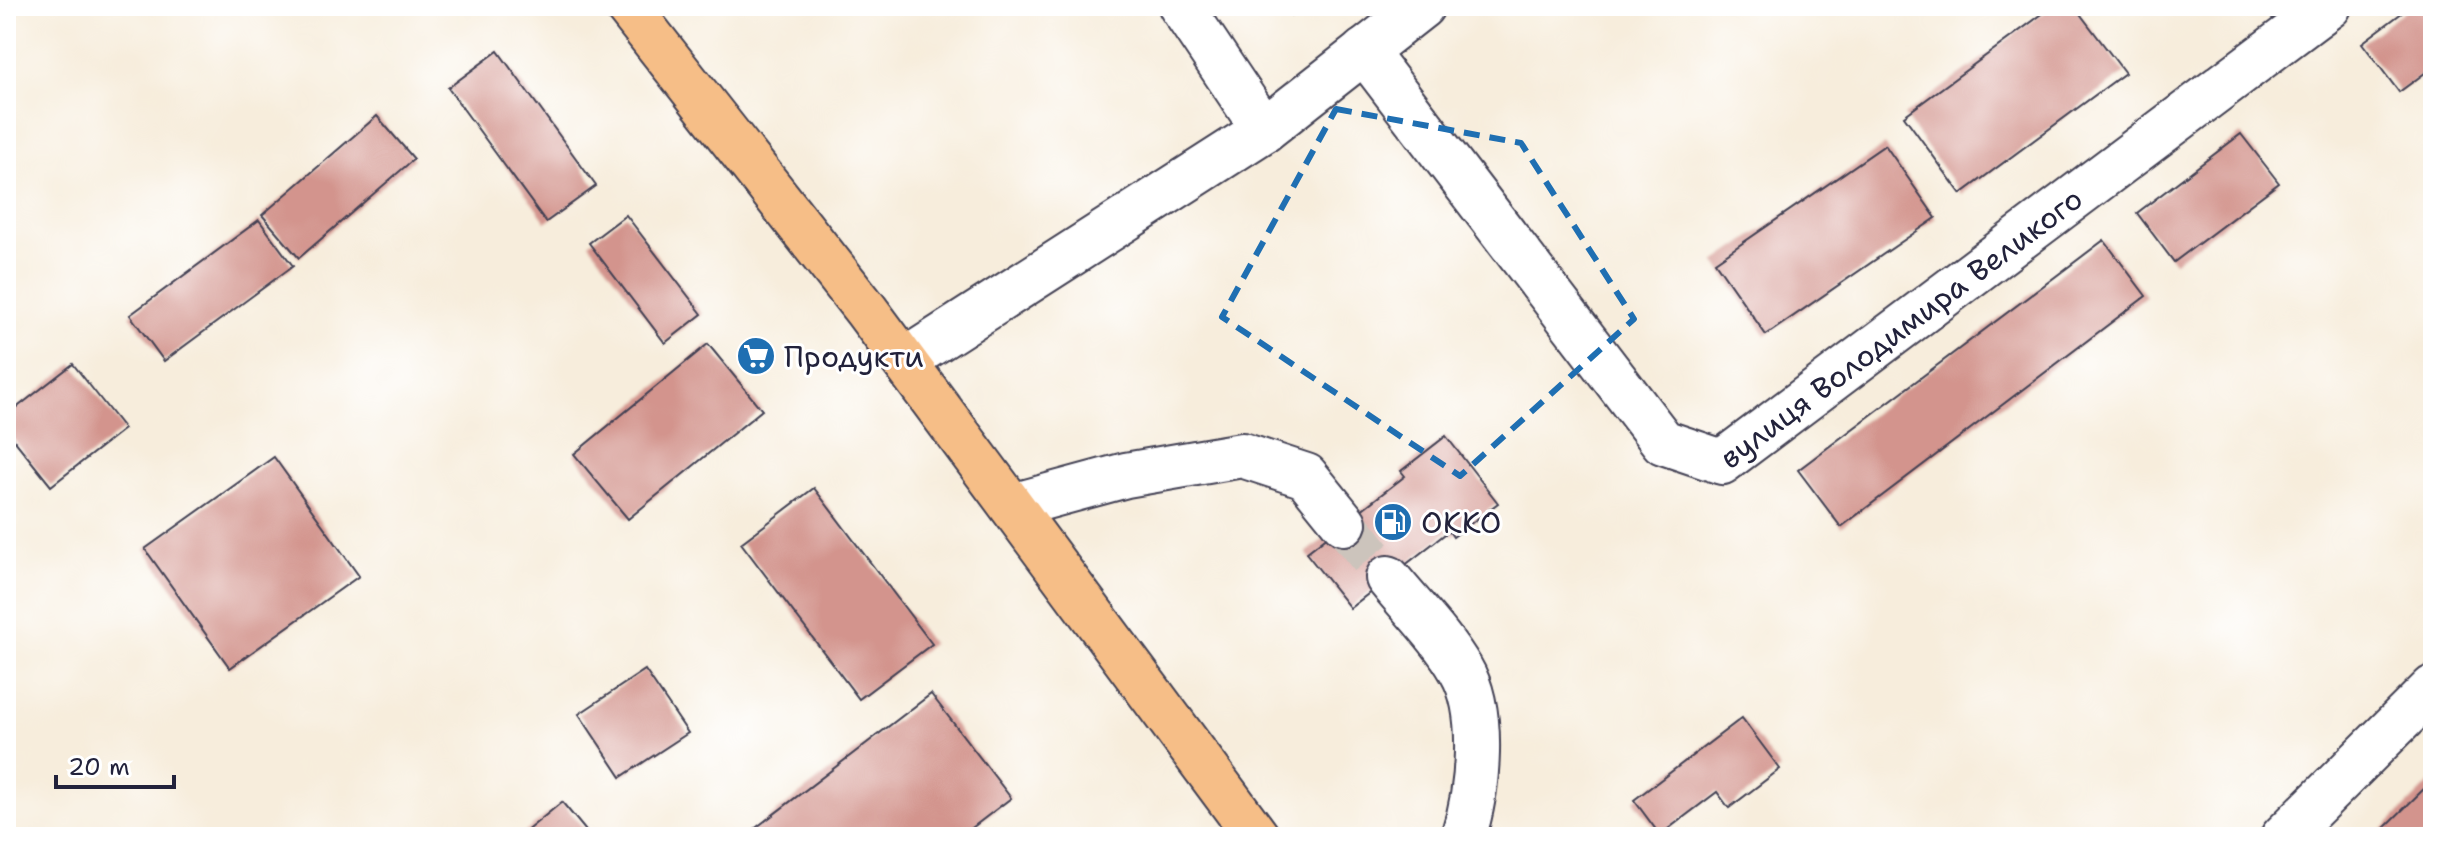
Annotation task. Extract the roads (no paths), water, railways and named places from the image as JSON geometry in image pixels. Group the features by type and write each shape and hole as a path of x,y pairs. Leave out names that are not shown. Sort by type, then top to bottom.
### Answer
{"main road":[{"path":"627,6 904,361 1257,837"}],"street":[{"path":"1181,6 1264,130"},
{"path":"904,361 1264,130 1422,6"},
{"name":"вулиця Володимира Великого","path":"1364,51 1663,442 1722,462 2329,6"},
{"path":"1012,506 1126,475 1242,455 1306,476 1344,523"},
{"path":"1388,578 1462,671 1477,723 1472,812 1463,837"},
{"path":"2283,837 2433,688"}],"tunnel":[{"path":"1344,523 1388,578"}],"place":[{"name":"Продукти","path":"756,356"},
{"name":"ОККО","path":"1393,522"}]}
